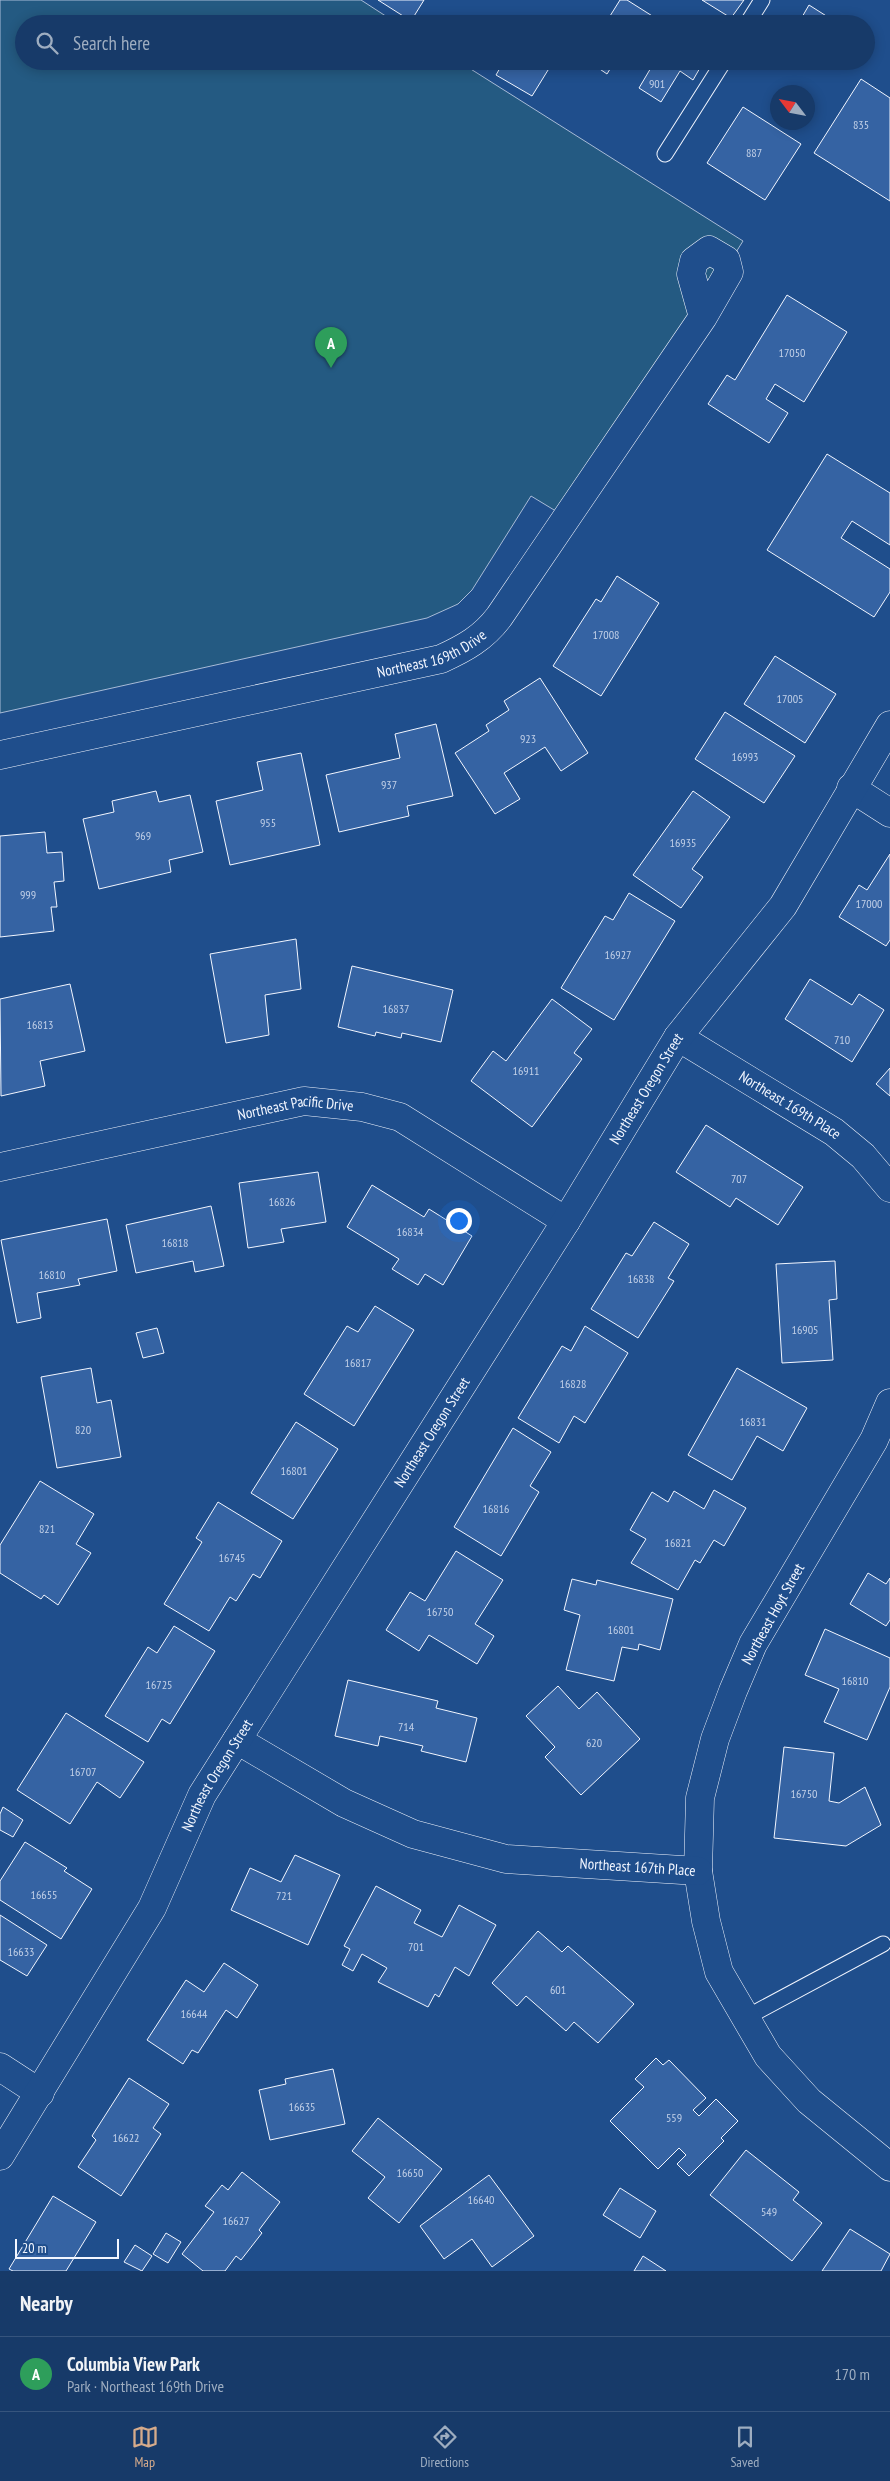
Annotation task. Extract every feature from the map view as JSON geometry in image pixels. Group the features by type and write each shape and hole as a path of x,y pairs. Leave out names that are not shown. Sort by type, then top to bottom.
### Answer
{"street":[{"name":"Northeast 169th Drive","path":"0,755 441,660 465,648 486,634 499,616 703,317"},
{"name":"Northeast Oregon Street","path":"0,2156 152,1908 202,1795 566,1221 678,1037 783,906 851,788 890,725"},
{"path":"851,788 890,813"},
{"name":"Northeast 169th Place","path":"678,1037 834,1132 863,1156 890,1188"},
{"name":"Northeast Pacific Drive","path":"0,1167 304,1102 362,1107 400,1117 566,1221"},
{"name":"Northeast Hoyt Street","path":"698,1872 700,1798 715,1739 733,1691 753,1644 874,1440 890,1403"},
{"name":"Northeast 167th Place","path":"237,1740 344,1803 414,1834 506,1859 698,1872 706,1921 719,1972 747,2016 768,2056 809,2101 890,2167"},
{"path":"0,2067 40,2093"}],"lane":[{"path":"753,15 762,0"},
{"path":"666,154 718,70"},
{"path":"747,2016 882,1944"}],"shaded area":[{"path":"0,0 361,0 384,15 15,15 15,70 472,70 743,241 569,519 531,496 472,590 458,604 427,618 0,713"}],"building":[{"path":"378,0 424,0 415,15 402,15"},
{"path":"620,0 627,0 651,15 611,15"},
{"path":"702,0 744,0 733,15 726,15"},
{"path":"809,5 825,15 803,15"},
{"path":"499,70 548,70 532,96 496,75"},
{"path":"601,70 609,70 607,74"},
{"path":"650,70 699,70 693,80 680,71 661,102 639,88"},
{"path":"861,79 890,98 890,201 814,153"},
{"path":"743,107 770,124 770,130 779,130 801,144 765,200 707,163"},
{"path":"787,295 847,332 804,402 775,384 766,399 788,413 769,443 708,404 727,375 735,380"},
{"path":"827,454 890,493 890,545 852,521 841,538 890,569 890,592 874,617 767,550"},
{"path":"617,576 659,603 601,696 553,666 596,599 601,602"},
{"path":"775,656 836,694 805,743 744,704"},
{"path":"540,678 588,753 561,771 545,747 504,773 520,799 495,814 455,753 489,731 486,725 509,710 504,701"},
{"path":"725,712 795,756 764,803 695,759"},
{"path":"436,724 453,796 407,806 409,816 339,832 326,775 400,758 395,734"},
{"path":"301,753 320,845 230,865 216,801 263,790 257,762"},
{"path":"156,791 159,802 190,795 203,852 169,860 171,872 99,889 83,819 114,812 112,801"},
{"path":"693,791 730,817 692,869 703,877 681,908 633,875"},
{"path":"45,832 47,853 62,852 64,881 54,882 57,907 51,907 54,931 0,937 0,836"},
{"path":"890,854 890,940 886,946 839,917 859,885 867,890"},
{"path":"629,893 675,921 614,1020 561,988 605,916 613,920"},
{"path":"296,939 301,989 265,995 269,1035 226,1043 210,954"},
{"path":"352,966 453,990 441,1042 402,1033 401,1038 376,1032 375,1036 338,1027"},
{"path":"810,979 852,1005 859,994 884,1010 852,1062 785,1019"},
{"path":"70,984 85,1051 40,1061 45,1086 1,1096 0,999"},
{"path":"552,999 592,1029 574,1053 582,1059 532,1127 471,1081 493,1051 506,1061"},
{"path":"890,1068 890,1096 876,1084"},
{"path":"706,1125 803,1187 778,1225 736,1198 730,1207 676,1172"},
{"path":"318,1172 326,1222 281,1229 284,1242 248,1248 239,1183"},
{"path":"372,1185 424,1217 429,1209 472,1236 443,1285 425,1274 418,1285 392,1269 399,1259 347,1227"},
{"path":"211,1206 224,1266 195,1272 193,1261 136,1273 126,1225"},
{"path":"107,1219 117,1271 78,1279 80,1285 37,1293 41,1318 17,1323 1,1240"},
{"path":"654,1222 689,1244 668,1278 674,1281 638,1338 591,1309 626,1253 632,1256"},
{"path":"835,1261 837,1299 829,1300 833,1360 782,1363 776,1264"},
{"path":"375,1306 414,1330 354,1426 304,1394 347,1326 358,1332"},
{"path":"585,1326 628,1353 585,1423 574,1416 559,1443 518,1418 562,1346 571,1351"},
{"path":"157,1328 164,1353 143,1358 136,1333"},
{"path":"91,1368 97,1403 111,1400 121,1457 57,1468 41,1377"},
{"path":"737,1368 807,1408 783,1451 757,1436 732,1480 688,1455"},
{"path":"296,1422 338,1449 293,1519 251,1493"},
{"path":"513,1428 551,1452 530,1486 539,1492 501,1556 454,1527"},
{"path":"40,1481 94,1514 76,1544 91,1553 58,1605 44,1595 41,1599 0,1573 0,1545"},
{"path":"714,1490 746,1508 724,1546 714,1540 700,1563 695,1560 678,1590 631,1563 646,1539 630,1530 652,1492 668,1502 674,1491 704,1509"},
{"path":"218,1502 282,1541 260,1578 253,1574 236,1601 230,1597 209,1631 164,1604 202,1542 196,1538"},
{"path":"456,1551 503,1580 475,1624 494,1636 477,1664 429,1635 419,1651 386,1630 410,1592 425,1601"},
{"path":"868,1573 886,1584 890,1578 890,1620 886,1626 850,1604"},
{"path":"572,1579 596,1585 597,1580 673,1599 660,1650 639,1644 638,1650 622,1647 614,1681 566,1670 580,1615 564,1610"},
{"path":"174,1626 215,1651 170,1724 162,1719 148,1742 105,1716 148,1647 157,1653"},
{"path":"825,1629 890,1658 890,1687 867,1740 824,1722 839,1689 805,1675"},
{"path":"348,1680 438,1701 436,1708 477,1718 466,1762 421,1751 423,1746 380,1736 378,1746 335,1736"},
{"path":"558,1686 579,1709 597,1692 640,1739 581,1795 545,1757 555,1747 526,1716"},
{"path":"66,1713 144,1762 120,1798 97,1782 70,1824 17,1790"},
{"path":"784,1747 834,1753 829,1801 839,1803 865,1787 881,1825 846,1846 774,1838"},
{"path":"3,1807 23,1820 13,1837 0,1830 0,1814"},
{"path":"25,1842 67,1868 64,1871 92,1889 61,1939 0,1900 0,1881"},
{"path":"295,1855 340,1875 308,1945 231,1910 250,1868 281,1882"},
{"path":"376,1886 421,1910 414,1923 442,1937 459,1905 496,1925 469,1976 455,1967 439,1997 435,1994 428,2007 378,1982 387,1968 362,1954 353,1971 342,1965 350,1949 344,1946"},
{"path":"0,1915 47,1945 27,1976 0,1960"},
{"path":"538,1931 562,1952 568,1946 634,2004 598,2043 574,2022 566,2031 526,1996 517,2006 492,1983"},
{"path":"224,1963 258,1985 237,2018 226,2010 198,2053 192,2050 183,2064 147,2040 186,1980 204,1992"},
{"path":"656,2058 663,2065 669,2060 706,2098 693,2110 699,2116 716,2099 738,2121 721,2138 724,2141 689,2176 677,2164 686,2155 679,2148 658,2169 610,2121 644,2087 635,2079"},
{"path":"333,2069 345,2124 270,2140 259,2090 286,2084 285,2079"},
{"path":"129,2078 169,2104 153,2128 161,2134 121,2196 78,2167 96,2140 92,2136"},
{"path":"378,2118 442,2169 399,2223 368,2198 385,2177 352,2151"},
{"path":"746,2150 799,2192 793,2200 822,2223 792,2261 710,2195"},
{"path":"242,2172 280,2202 259,2230 262,2233 241,2260 236,2256 225,2271 203,2271 182,2254 214,2212 205,2206 222,2185 228,2190"},
{"path":"489,2175 534,2236 492,2267 472,2239 444,2259 420,2226"},
{"path":"620,2188 656,2211 640,2238 603,2215"},
{"path":"53,2196 96,2222 66,2271 13,2271 9,2269"},
{"path":"850,2229 890,2254 881,2271 822,2271"},
{"path":"166,2233 181,2242 168,2263 153,2254"},
{"path":"135,2245 152,2256 142,2271 124,2262"},
{"path":"643,2256 666,2271 634,2271"}],"place":[{"name":"Columbia View Park","path":"331,368"}]}
